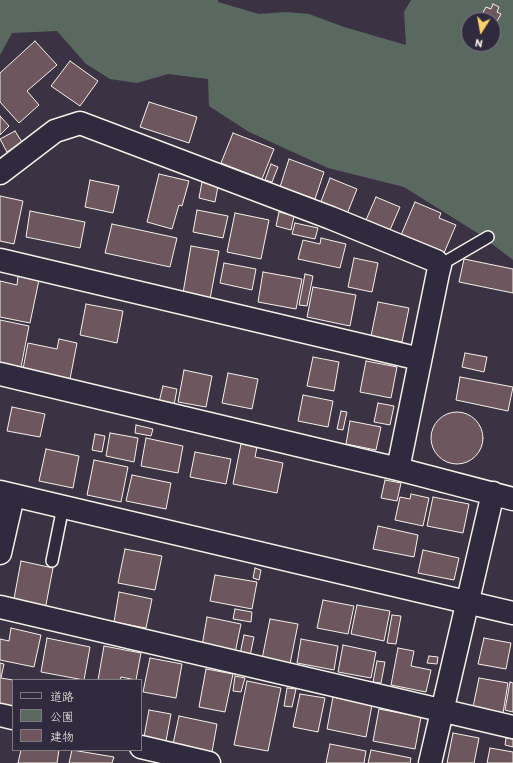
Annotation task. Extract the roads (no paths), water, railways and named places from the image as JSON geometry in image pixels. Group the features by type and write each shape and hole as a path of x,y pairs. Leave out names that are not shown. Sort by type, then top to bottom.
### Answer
{"street":[{"path":"0,173 55,131 80,124 331,218 436,261 440,265 398,469"},
{"path":"0,260 420,360"},
{"path":"0,374 398,469 503,496 467,602 430,763"},
{"path":"0,553 7,494 513,613"},
{"path":"0,607 513,727"},
{"path":"0,715 12,718"},
{"path":"142,747 209,763"}],"lane":[{"path":"440,265 488,237"},
{"path":"52,561 63,507"}]}
